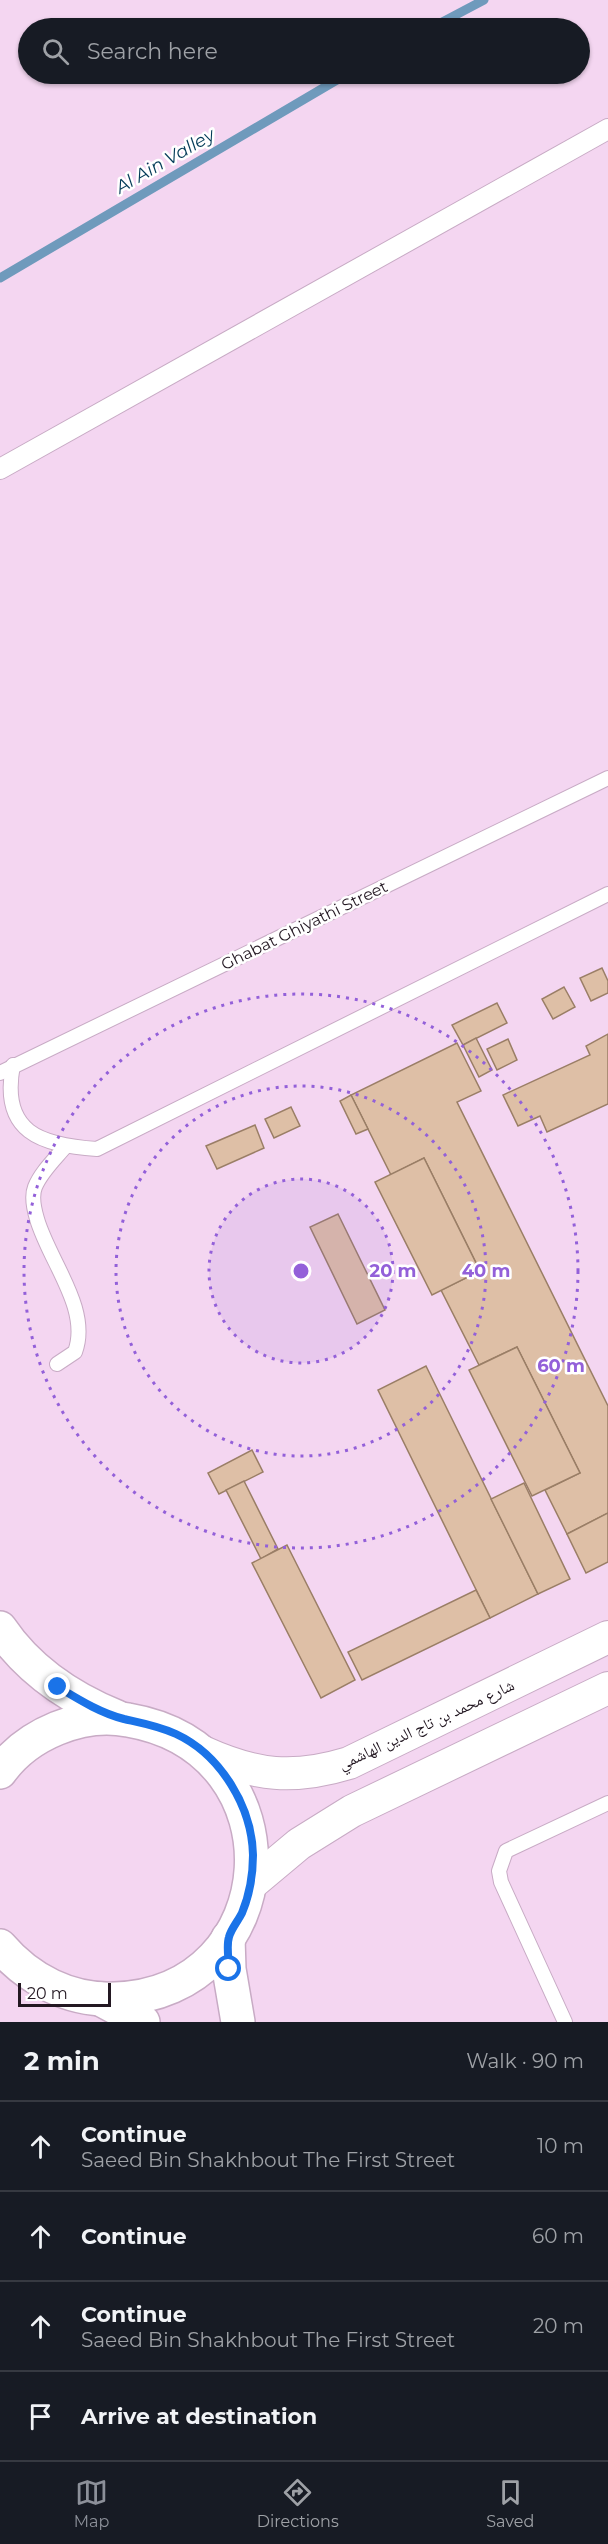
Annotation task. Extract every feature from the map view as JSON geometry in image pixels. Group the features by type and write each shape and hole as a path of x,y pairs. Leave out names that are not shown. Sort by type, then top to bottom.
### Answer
{"main road":[{"path":"0,1628 30,1665 58,1687 89,1705 178,1735 202,1752 223,1773 239,1798 249,1826 253,1855 250,1885 242,1913 228,1938 209,1961 186,1979 159,1992 130,1998 100,2000"},
{"path":"0,1772 23,1749 45,1734 69,1724 95,1719 122,1718"},
{"path":"228,1938 229,1969 238,2022"},
{"path":"0,1946 12,1960 31,1975 53,1987 100,2000 143,2022"}],"street":[{"path":"0,469 608,129"},
{"name":"شارع محمد بن تاج الدين الهاشمي","path":"202,1752 260,1773 290,1775 320,1772 349,1763 608,1637"},
{"path":"250,1885 299,1844 352,1811 608,1688"}],"lane":[{"name":"Ghabat Ghiyathi Street","path":"0,1073 608,778"},
{"path":"13,1065 9,1084 10,1102 18,1120 31,1133 47,1143 65,1147 97,1149 608,894"},
{"path":"57,1364 75,1352 80,1333 76,1311 40,1232 33,1199 34,1189 41,1175 65,1147"},
{"path":"565,2022 501,1882 499,1871 501,1860 506,1851 608,1803"}],"building":[{"path":"602,968 608,981 608,993 591,1001 580,978"},
{"path":"564,987 575,1007 553,1019 542,999"},
{"path":"497,1003 507,1023 463,1045 452,1025"},
{"path":"608,1034 608,1104 547,1132 540,1116 518,1126 503,1095 590,1055 586,1046"},
{"path":"476,1038 492,1070 479,1077 463,1045"},
{"path":"508,1039 517,1060 497,1070 487,1049"},
{"path":"457,1043 481,1091 457,1102 608,1406 608,1513 567,1534 545,1490 580,1473 517,1347 479,1365 441,1290 480,1271 424,1158 391,1175 351,1095"},
{"path":"351,1095 368,1129 356,1134 340,1101"},
{"path":"291,1107 300,1126 274,1138 265,1119"},
{"path":"255,1125 264,1148 217,1169 206,1146"},
{"path":"424,1158 480,1271 432,1295 375,1182"},
{"path":"338,1214 385,1310 357,1324 310,1227"},
{"path":"517,1347 580,1473 532,1496 469,1370"},
{"path":"426,1366 538,1594 490,1618 378,1390"},
{"path":"252,1450 263,1472 219,1494 208,1473"},
{"path":"244,1481 278,1549 261,1559 226,1490"},
{"path":"524,1483 570,1579 538,1594 491,1499"},
{"path":"608,1513 608,1562 586,1573 567,1534"},
{"path":"287,1545 355,1680 321,1698 252,1563"},
{"path":"476,1590 490,1618 362,1680 348,1652"}],"waterway":[{"name":"Al Ain Valley","path":"450,18 484,0"},
{"name":"Al Ain Valley","path":"0,278 330,84"}],"route":[{"path":"58,1687 89,1705 178,1735 202,1752 223,1773 239,1798 249,1826 253,1855 250,1885 242,1913 228,1938 229,1969"}]}
